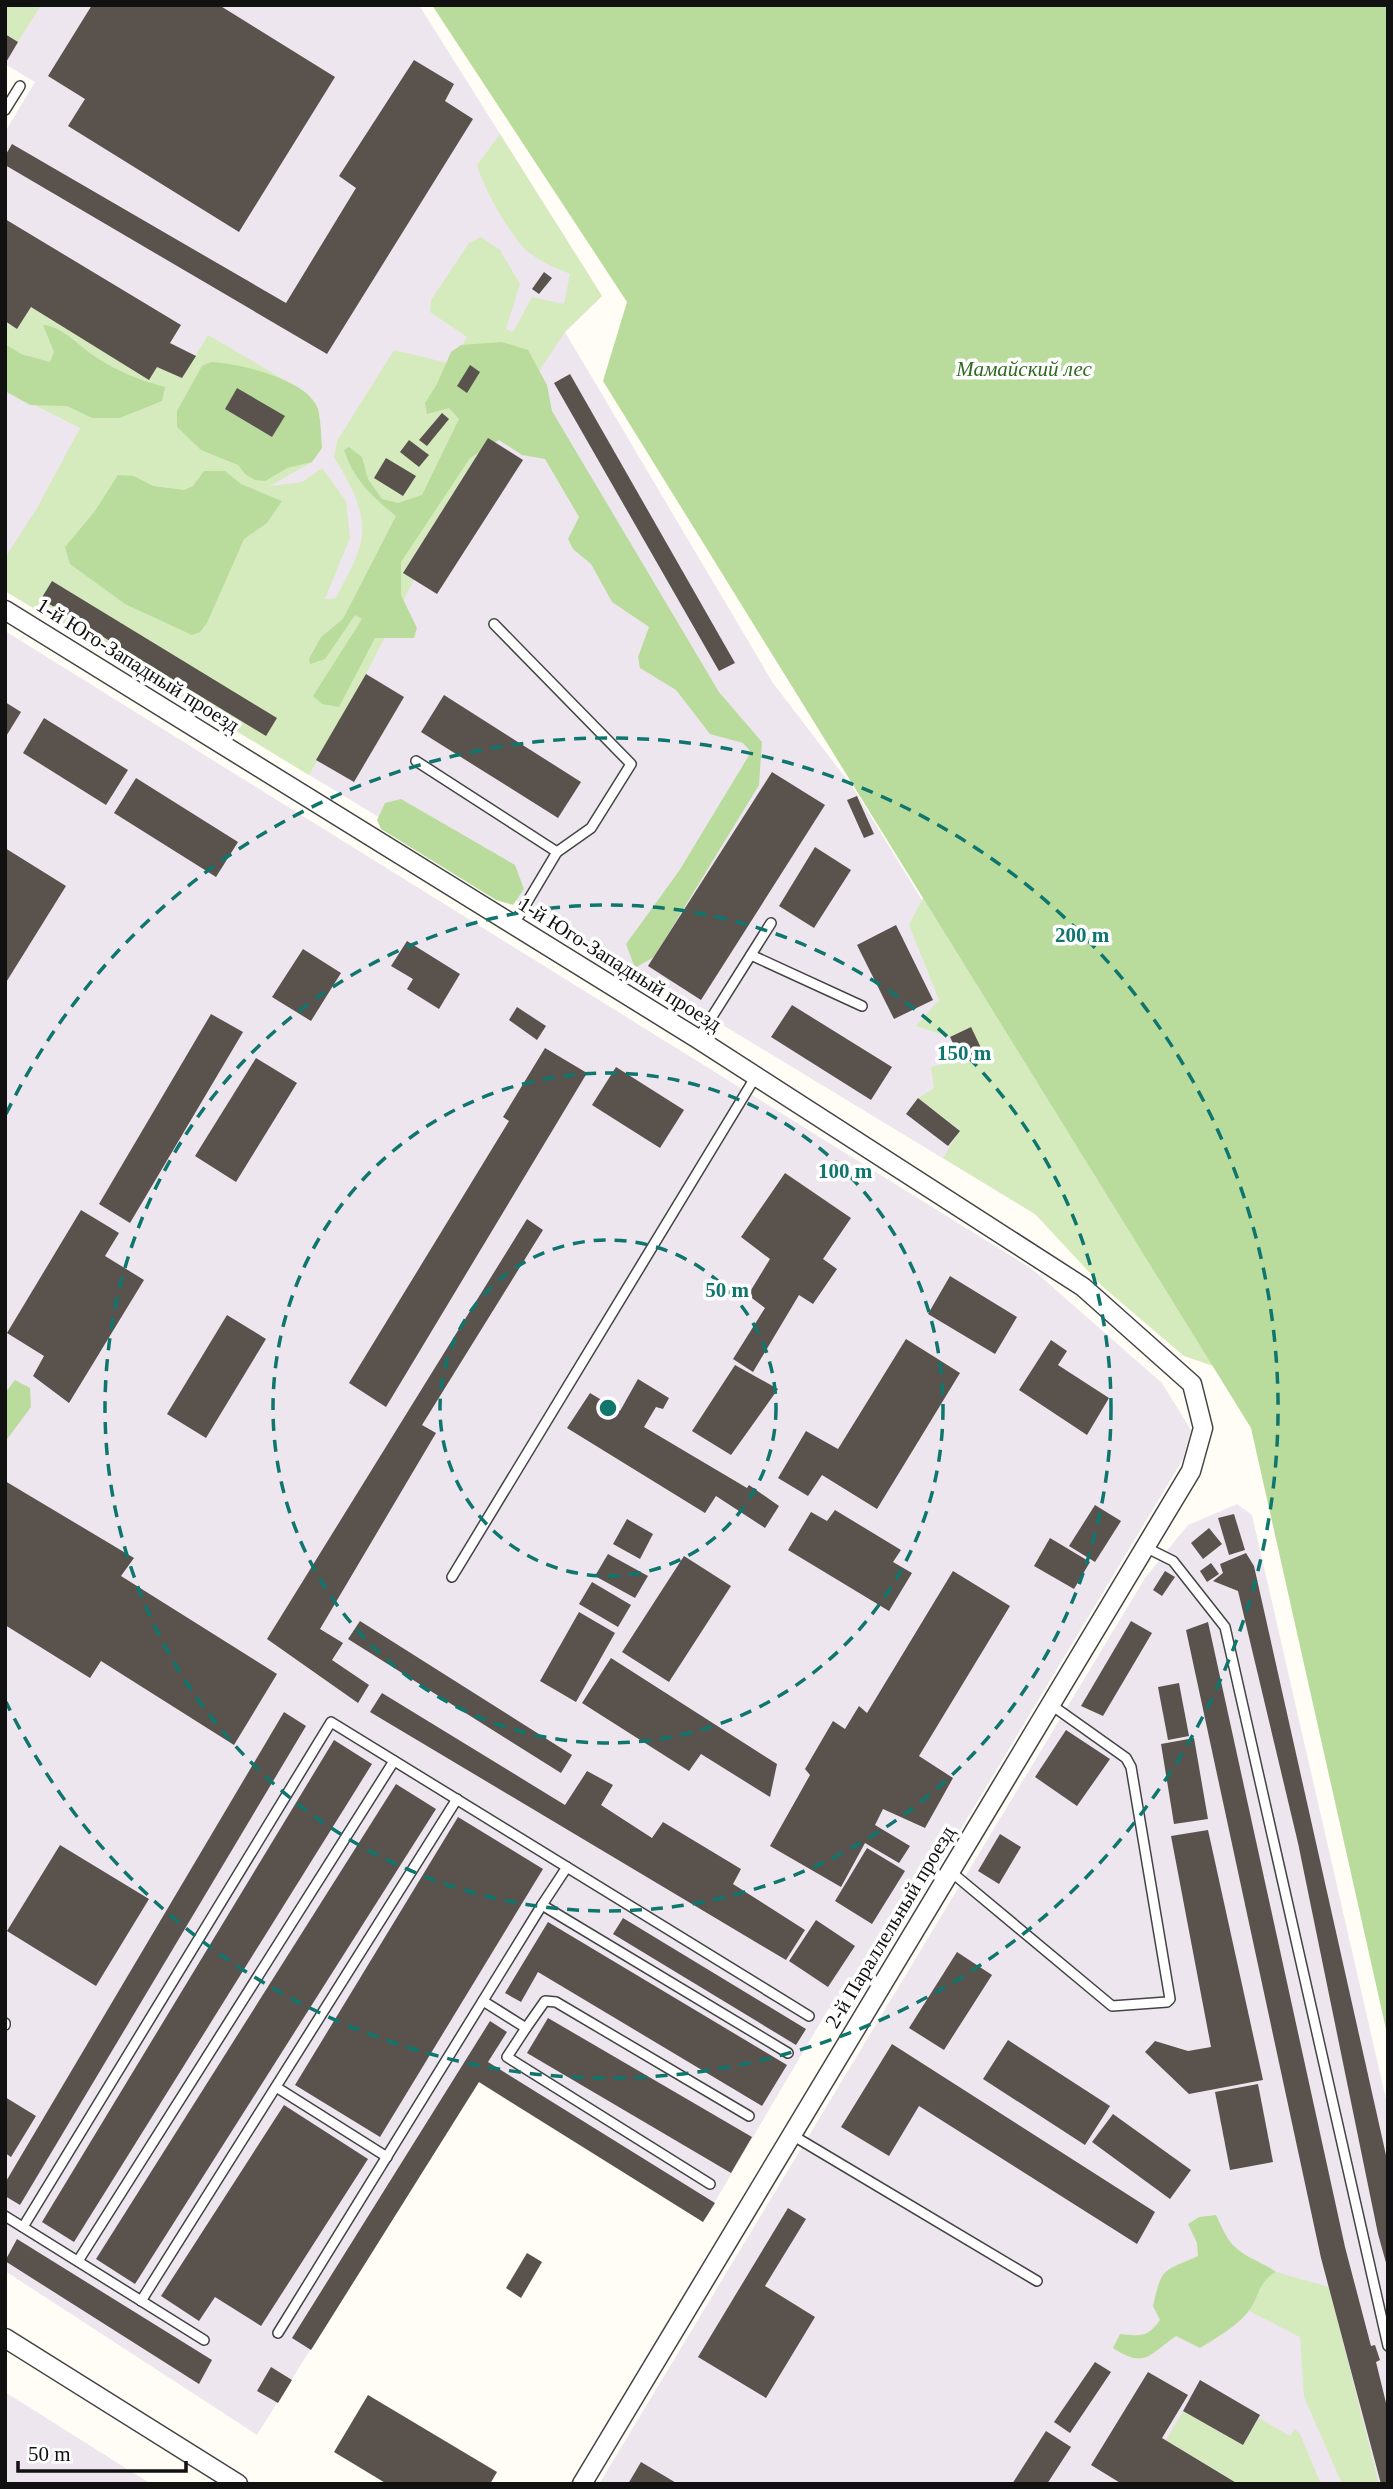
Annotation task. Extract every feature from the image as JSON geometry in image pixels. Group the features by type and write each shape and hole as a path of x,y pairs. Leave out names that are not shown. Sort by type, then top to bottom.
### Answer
{"street":[{"name":"1-й Юго-Западный проезд","path":"5,610 757,1076 1083,1287 1192,1384"},
{"name":"2-й Параллельный проезд","path":"582,2484 1191,1471 1203,1428 1192,1384"},
{"path":"5,2338 238,2484"}],"lane":[{"path":"5,110 20,86"},
{"path":"494,624 631,764 591,828 557,852 514,924"},
{"path":"416,761 557,852"},
{"path":"698,1039 771,923"},
{"path":"751,956 862,1006"},
{"path":"452,1577 757,1076"},
{"path":"1145,1547 1173,1561 1225,1627 1388,2346"},
{"path":"950,1871 1112,2006 1167,2002 1170,1998 1131,1767 1126,1758 1050,1704"},
{"path":"23,2227 331,1722 809,2016"},
{"path":"78,2261 394,1761"},
{"path":"141,2301 457,1799"},
{"path":"278,2333 567,1867"},
{"path":"542,1905 788,2053"},
{"path":"483,2001 526,2028"},
{"path":"710,2184 507,2057 545,2001 556,2002 749,2116"},
{"path":"276,2087 387,2157"},
{"path":"792,2135 1037,2281"},
{"path":"5,2216 204,2340"}],"shaded area":[{"path":"19,5 419,5 602,296 565,332 773,683 854,789 1073,1147 1035,1214 5,591 5,132 35,82 5,64 5,28"},
{"path":"5,631 1032,1269 1162,1383 1191,1430 1183,1459 847,2019 829,2008 703,2222 478,2082 257,2435 5,2271"},
{"path":"1237,1504 1252,1515 1388,2108 1388,2484 599,2484 1145,1578 1188,1525"},
{"path":"5,2392 151,2484 5,2484"}],"green space":[{"path":"5,5 41,5 18,42 5,34"},
{"name":"Мамайский лес","path":"432,5 1388,5 1388,2038 1251,1428 603,381 627,302"},
{"path":"500,134 602,296 565,332 488,438 403,572 414,580 366,674 309,775 5,591 5,558 37,508 80,428 5,390 5,321 17,329 31,307 149,379 157,367 182,378 208,335 307,393 318,408 322,448 312,462 270,486 302,482 322,468 346,501 350,538 325,599 336,598 357,555 362,537 357,501 334,457 337,441 394,350 452,364 467,337 430,312 431,300 469,243 481,237 500,250 520,284 506,329 513,332 532,297 564,304 570,274 551,266 523,247 496,208 477,165"},
{"path":"43,325 65,334 115,368 165,387 162,401 120,418 92,418 67,406 30,405 5,391 5,344 21,354 50,362 54,352"},
{"path":"502,342 528,350 547,385 552,411 719,692 762,742 759,785 654,957 635,968 626,944 679,871 751,752 743,743 710,734 676,690 640,668 638,657 649,627 612,602 591,564 573,549 568,539 579,517 545,459 522,455 499,440 470,458 401,562 401,595 417,628 414,638 375,638 339,707 322,704 313,696 362,619 355,615 325,659 310,664 309,659 321,637 343,619 396,516 365,487 344,450 349,447 362,457 368,479 382,499 398,503 422,495 459,419 449,408 427,414 425,403 451,352 461,345"},
{"path":"211,362 223,363 272,375 288,382 312,399 318,409 322,448 312,462 287,468 265,481 255,480 245,474 238,465 201,450 177,427 177,411 202,366","holes":["237,388 284,416 272,437 225,409"]},
{"path":"204,471 225,471 241,484 282,501 267,523 244,539 207,623 200,632 192,635 125,604 70,564 65,547 95,511 118,475 134,476 153,486 184,490 193,486"},
{"path":"401,799 515,865 524,889 513,905 496,900 381,829 377,820 385,803"},
{"path":"923,898 1213,1366 1184,1356 1103,1287 1035,1214 943,1158 960,1130 918,1098 934,1088 931,1067 961,1060 971,1027 950,1037 916,1026 939,1000 909,925"},
{"path":"15,1380 30,1388 31,1407 5,1442 5,1393"},
{"path":"1216,2215 1233,2245 1276,2272 1265,2280 1248,2312 1232,2327 1200,2348 1176,2336 1146,2357 1133,2358 1113,2348 1120,2334 1147,2333 1160,2320 1153,2306 1162,2277 1171,2268 1198,2256 1197,2243 1188,2224 1199,2217"},
{"path":"1276,2272 1329,2287 1379,2484 1342,2484 1304,2397 1300,2337 1249,2311 1265,2278"},
{"path":"1183,2411 1243,2445 1259,2418 1290,2436 1295,2429 1300,2434 1321,2484 1238,2484 1166,2440"}],"building":[{"path":"92,5 219,5 335,77 239,232 68,126 85,99 48,76"},
{"path":"5,34 18,42 5,64"},
{"path":"414,60 454,84 445,101 473,119 327,354 5,165 5,156 12,144 286,303 356,188 339,176"},
{"path":"5,219 181,325 170,343 196,356 182,378 157,367 149,380 31,307 17,329 5,321"},
{"path":"544,272 552,278 539,294 532,289"},
{"path":"470,365 480,372 467,393 457,386"},
{"path":"570,374 735,663 719,671 554,383"},
{"path":"237,388 285,416 272,437 225,409"},
{"path":"442,413 449,419 427,446 419,440"},
{"path":"488,438 523,460 437,594 403,573"},
{"path":"409,440 429,455 419,467 400,452"},
{"path":"386,458 416,476 403,496 374,478"},
{"path":"52,581 277,718 266,736 41,599"},
{"path":"366,674 404,697 354,782 316,760"},
{"path":"444,695 581,782 558,818 421,732"},
{"path":"5,702 21,712 5,738"},
{"path":"44,718 128,770 106,805 23,753"},
{"path":"772,772 825,805 701,1000 648,966"},
{"path":"136,778 238,842 216,877 114,813"},
{"path":"857,796 874,834 864,838 847,800"},
{"path":"815,847 851,870 814,928 779,906"},
{"path":"5,848 66,886 5,984"},
{"path":"896,925 933,1000 894,1019 857,945"},
{"path":"407,941 460,974 439,1009 407,989 413,979 391,966"},
{"path":"303,949 341,973 311,1021 272,997"},
{"path":"792,1005 892,1067 871,1100 771,1037"},
{"path":"517,1007 546,1026 537,1040 509,1020"},
{"path":"211,1014 243,1032 130,1223 99,1204"},
{"path":"971,1027 982,1050 961,1060 950,1037"},
{"path":"545,1048 587,1073 386,1407 349,1383 509,1121 503,1117"},
{"path":"256,1058 297,1083 236,1182 195,1156"},
{"path":"616,1067 684,1110 660,1148 592,1105"},
{"path":"918,1098 960,1131 948,1146 906,1114"},
{"path":"785,1173 851,1218 823,1259 837,1269 813,1304 799,1295 753,1372 733,1359 765,1308 748,1295 770,1259 741,1237"},
{"path":"81,1210 119,1233 105,1256 144,1280 69,1403 33,1376 44,1356 7,1333"},
{"path":"527,1219 543,1230 422,1425 436,1433 320,1629 343,1643 332,1660 369,1685 358,1703 267,1639"},
{"path":"950,1276 1017,1317 995,1354 928,1314"},
{"path":"227,1315 266,1339 206,1438 167,1414"},
{"path":"906,1339 960,1373 877,1509 822,1475 808,1496 778,1478 806,1431 838,1449"},
{"path":"1051,1340 1067,1351 1058,1365 1109,1398 1087,1435 1019,1390"},
{"path":"735,1365 778,1389 731,1455 692,1431"},
{"path":"638,1379 669,1398 663,1409 656,1407 644,1427 747,1488 749,1485 779,1506 765,1528 716,1496 705,1513 567,1428 590,1393 620,1411"},
{"path":"5,1481 134,1558 121,1576 277,1674 234,1745 101,1661 90,1678 5,1625"},
{"path":"1095,1505 1121,1521 1095,1562 1069,1546"},
{"path":"835,1510 901,1550 893,1562 912,1573 889,1611 788,1550 811,1512 827,1521"},
{"path":"1234,1514 1245,1550 1229,1555 1218,1518"},
{"path":"627,1519 653,1534 640,1559 613,1544"},
{"path":"1209,1528 1222,1544 1203,1559 1191,1543"},
{"path":"1050,1538 1090,1562 1074,1589 1034,1566"},
{"path":"1246,1553 1254,1566 1388,2164 1388,2270 1378,2234 1298,1843 1238,1591 1213,1581 1223,1573 1220,1564"},
{"path":"608,1554 648,1576 635,1598 595,1576"},
{"path":"684,1556 731,1586 669,1682 622,1652"},
{"path":"1211,1563 1219,1574 1207,1582 1200,1571"},
{"path":"953,1571 1010,1606 919,1756 953,1778 925,1828 883,1809 875,1825 910,1846 899,1863 865,1843 841,1887 770,1846 810,1775 805,1769 833,1721 845,1729 859,1706 867,1713"},
{"path":"1165,1571 1175,1577 1162,1596 1153,1590"},
{"path":"592,1582 631,1605 618,1627 579,1604"},
{"path":"579,1612 615,1633 576,1702 540,1681"},
{"path":"360,1621 572,1755 561,1773 348,1639"},
{"path":"1131,1621 1152,1633 1103,1716 1081,1706"},
{"path":"1208,1622 1345,2247 1371,2346 1375,2345 1380,2360 1376,2362 1388,2411 1388,2484 1381,2484 1321,2258 1186,1630"},
{"path":"611,1658 777,1764 770,1797 701,1754 689,1771 582,1703"},
{"path":"1179,1683 1189,1736 1168,1740 1158,1687"},
{"path":"382,1693 565,1805 587,1771 613,1785 601,1805 652,1838 663,1822 741,1869 733,1884 805,1930 786,1960 370,1712"},
{"path":"284,1712 306,1726 20,2205 5,2196 5,2183"},
{"path":"1066,1730 1110,1759 1077,1806 1035,1777"},
{"path":"1194,1738 1208,1819 1174,1824 1161,1744"},
{"path":"334,1740 372,1764 74,2242 42,2222"},
{"path":"396,1784 436,1809 135,2284 96,2259"},
{"path":"458,1817 543,1869 380,2137 295,2085"},
{"path":"1208,1830 1263,2080 1189,2094 1145,2052 1155,2041 1188,2051 1211,2047 1171,1836"},
{"path":"1000,1834 1021,1847 999,1884 978,1871"},
{"path":"60,1845 149,1899 96,1986 7,1931"},
{"path":"867,1848 905,1871 872,1924 835,1901"},
{"path":"623,1918 806,2029 796,2045 613,1934"},
{"path":"816,1920 855,1946 828,1987 789,1961"},
{"path":"548,1922 787,2065 762,2106 538,1972 521,2002 505,1993"},
{"path":"957,1952 992,1975 944,2050 909,2028"},
{"path":"548,2018 752,2137 731,2173 527,2053"},
{"path":"490,2021 507,2032 488,2062 715,2203 703,2222 479,2082 311,2350 292,2338"},
{"path":"1008,2040 1110,2106 1085,2145 983,2079"},
{"path":"892,2044 1155,2212 1137,2244 919,2106 889,2156 841,2127"},
{"path":"1258,2084 1273,2162 1230,2170 1215,2092"},
{"path":"5,2097 36,2116 11,2157 5,2153"},
{"path":"284,2105 368,2159 261,2326 215,2297 199,2321 161,2296"},
{"path":"1113,2114 1191,2170 1170,2199 1092,2142"},
{"path":"788,2208 806,2219 765,2286 815,2317 766,2398 698,2357"},
{"path":"17,2239 212,2360 199,2384 5,2261"},
{"path":"527,2253 542,2262 521,2298 506,2288"},
{"path":"1095,2362 1111,2372 1070,2433 1054,2422"},
{"path":"271,2367 292,2380 278,2403 257,2391"},
{"path":"1148,2372 1188,2395 1162,2438 1238,2484 1122,2484 1091,2465"},
{"path":"1200,2380 1260,2415 1243,2445 1183,2411"},
{"path":"368,2395 497,2472 490,2484 387,2484 334,2452"},
{"path":"1046,2431 1071,2447 1047,2484 1012,2484"},
{"path":"641,2462 678,2484 628,2484"}]}
